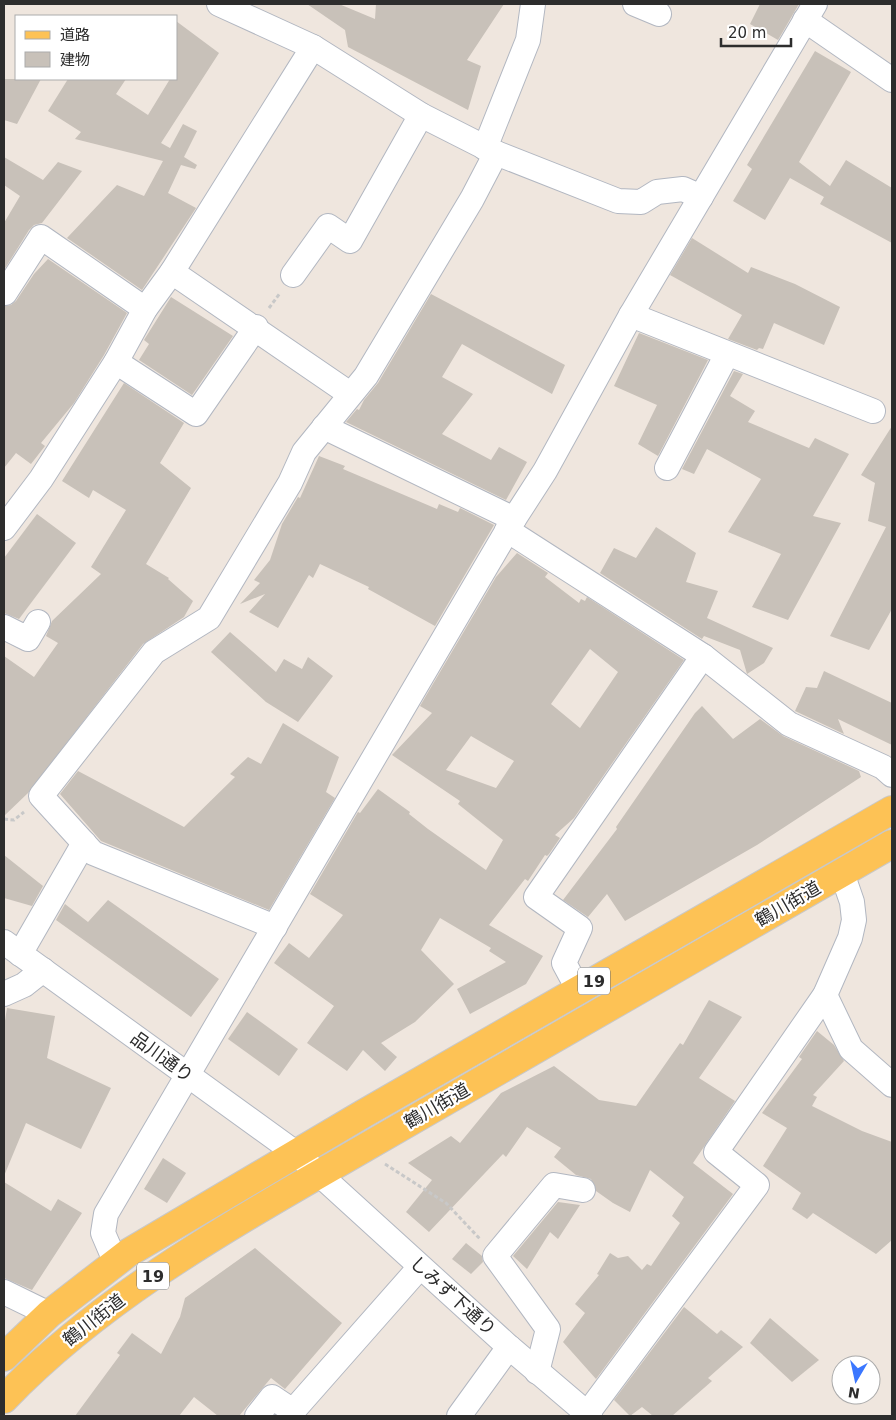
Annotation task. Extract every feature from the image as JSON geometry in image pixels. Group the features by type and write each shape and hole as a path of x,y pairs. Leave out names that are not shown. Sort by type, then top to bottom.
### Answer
{"main road":[{"name":"鶴川街道","path":"4,1357 49,1314 115,1262 578,990 656,948 892,810"},
{"name":"鶴川街道","path":"4,1399 37,1366 90,1320 175,1261 319,1174 892,844"}],"street":[{"path":"219,4 313,47 421,115 490,150 618,201 641,202 657,192 683,189 701,197"},
{"path":"275,927 93,852 41,796 154,652 209,618 290,483 304,452 366,376 472,199 528,40 533,4"},
{"path":"635,4 660,14"},
{"path":"115,1262 102,1232 106,1214 186,1074 275,927 510,524 545,471 631,315 810,12 892,80"},
{"path":"4,528 41,479 116,362 145,309 172,272 313,47"},
{"path":"293,275 328,226 350,240 421,115"},
{"path":"4,292 6,293 41,236 145,309"},
{"path":"172,272 256,327 350,394"},
{"path":"631,315 873,412"},
{"path":"116,362 196,414 256,327"},
{"path":"667,468 727,354"},
{"path":"324,427 510,524 703,656 789,724 883,767 892,775"},
{"path":"4,627 28,639 38,622"},
{"path":"578,990 564,963 580,928 536,897 703,656"},
{"path":"12,948 84,843"},
{"path":"589,1415 757,1185 716,1152 825,995 850,938 854,920 852,902 842,873"},
{"name":"品川通り","path":"12,948 297,1154 319,1174"},
{"path":"4,994 24,985 43,970"},
{"path":"825,995 851,1049 892,1085"},
{"name":"しみず下通り","path":"319,1174 537,1372 589,1415"},
{"path":"537,1372 548,1329 495,1256 554,1185 583,1190"},
{"path":"258,1416 272,1397 293,1412 420,1267"},
{"path":"4,1292 49,1314"},
{"path":"459,1416 509,1347"}],"path":[{"path":"256,327 293,275"},
{"path":"384,1163 446,1202 495,1256"}],"building":[{"path":"307,4 339,4 375,19 376,4 504,4 467,60 481,66 468,110 348,47 345,30"},
{"path":"760,4 799,4 778,40 750,24"},
{"path":"178,22 219,53 161,143 170,148 183,124 197,131 184,157 197,165 195,169 181,165 168,193 196,208 142,290 67,238 117,185 144,196 163,161 75,139 81,132 48,111 67,80 125,80 116,94 148,115 169,80 178,80"},
{"path":"815,51 851,72 799,162 830,186 846,160 892,188 892,243 820,204 824,197 790,178 765,220 733,201 752,169 747,165"},
{"path":"4,79 40,80 17,124 4,120"},
{"path":"4,157 43,180 58,162 82,171 42,223 34,225 29,230 4,270 4,223 20,196 4,185"},
{"path":"692,238 748,273 751,267 795,284 840,307 824,345 774,323 763,349 759,348 757,350 728,339 742,315 670,275"},
{"path":"48,259 127,313 74,403 41,443 45,446 31,464 16,453 4,468 4,306 11,305 16,301 34,274"},
{"path":"431,294 565,365 552,394 462,344 442,377 473,394 442,434 491,460 499,447 527,462 506,500 346,422 357,409 359,410 364,400 378,383"},
{"path":"171,297 233,336 192,395 139,360 149,344 144,340"},
{"path":"639,333 708,360 658,456 638,444 657,405 614,386"},
{"path":"734,371 743,374 730,396 755,411 748,422 809,448 815,438 849,454 813,516 841,523 788,620 752,607 781,554 728,532 761,479 707,449 694,474 682,469"},
{"path":"124,383 184,423 160,463 191,488 146,564 169,578 193,601 184,617 143,644 28,793 4,816 4,656 34,677 58,643 46,636 52,621 101,574 91,567 126,510 93,490 89,498 62,481"},
{"path":"892,426 892,609 869,650 830,636 886,527 868,521 875,483 861,475"},
{"path":"319,456 345,466 343,469 437,509 439,504 458,512 460,508 494,525 435,626 368,589 369,587 320,564 313,578 309,575 278,628 249,612 265,594 240,604 260,583 254,580 270,560 282,524 298,497 300,498"},
{"path":"37,514 76,543 19,619 4,613 4,558"},
{"path":"656,527 696,553 686,582 718,591 707,618 773,648 764,663 747,674 740,650 704,636 702,639 600,573 614,548 636,558"},
{"path":"517,553 548,573 545,577 579,603 581,599 585,601 587,597 684,660 574,818 555,835 560,838 549,854 545,855 528,881 525,879 489,925 543,956 526,984 470,1014 457,989 506,962 489,951 491,948 440,918 421,950 454,984 415,1022 381,1043 397,1057 385,1071 363,1050 347,1071 307,1043 334,1006 274,963 289,943 309,958 343,915 310,894 358,812 360,813 378,789 410,812 409,814 428,829 486,870 503,840 458,804 460,801 392,755 432,713 420,706 496,577","holes":["590,649 618,672 580,728 551,704","471,736 514,761 496,788 446,770"]},
{"path":"230,632 276,672 284,659 302,669 308,657 333,676 298,722 266,702 211,652"},
{"path":"824,671 892,703 892,745 838,719 844,734 795,711 806,687 817,688"},
{"path":"702,706 733,739 760,719 783,736 859,771 861,777 757,845 625,921 607,894 588,917 563,900 617,829 616,827 695,713"},
{"path":"283,723 339,757 326,792 335,798 269,910 101,841 60,794 78,771 184,827 235,777 230,774 248,757 261,764"},
{"path":"4,855 43,886 32,906 4,898"},
{"path":"108,900 219,979 191,1017 56,920 65,904 88,922"},
{"path":"709,1000 742,1017 699,1078 735,1101 693,1163 733,1194 596,1379 563,1342 585,1313 575,1304 599,1275 597,1274 610,1253 618,1258 628,1256 642,1270 647,1264 651,1266 680,1223 672,1216 684,1197 650,1170 630,1212 596,1191 591,1179 576,1175 554,1157 561,1148 527,1127 506,1157 503,1154 429,1232 406,1212 432,1180 408,1163 451,1136 460,1143 501,1093 554,1066 599,1100 636,1106 680,1043 683,1045"},
{"path":"7,1008 55,1016 47,1058 111,1088 81,1149 26,1123 4,1176 4,1027"},
{"path":"247,1012 298,1049 279,1076 228,1039"},
{"path":"817,1031 834,1045 844,1061 813,1095 817,1097 812,1106 862,1131 892,1142 892,1240 876,1254 813,1213 807,1219 792,1209 801,1193 763,1166 787,1128 762,1113 802,1059 799,1057"},
{"path":"163,1158 186,1173 167,1203 144,1189"},
{"path":"4,1182 51,1211 58,1199 82,1213 32,1290 4,1278"},
{"path":"558,1202 580,1205 558,1239 550,1232 527,1269 513,1256"},
{"path":"466,1243 482,1256 483,1262 471,1274 452,1259"},
{"path":"255,1248 342,1323 285,1389 271,1378 239,1416 218,1416 194,1397 179,1416 75,1416 120,1355 117,1353 132,1333 161,1354 180,1317 185,1298"},
{"path":"684,1307 717,1334 721,1330 743,1347 708,1378 712,1381 672,1416 653,1416 642,1407 630,1416 614,1400"},
{"path":"770,1318 819,1360 792,1382 750,1343"}]}
